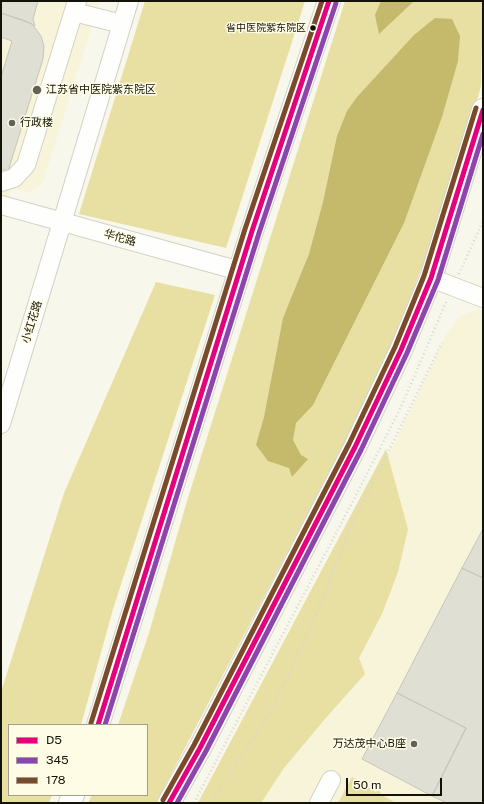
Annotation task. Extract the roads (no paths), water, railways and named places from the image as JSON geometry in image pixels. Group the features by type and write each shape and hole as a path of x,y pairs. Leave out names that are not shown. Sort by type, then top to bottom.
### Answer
{"main road":[{"path":"98,724 240,271 329,1"},
{"path":"169,803 200,748 355,447 401,350 431,278 483,110"}],"street":[{"name":"小红花路","path":"1,424 129,1"},
{"path":"1,182 14,178 26,165 75,6 122,24"},
{"name":"华佗路","path":"1,205 240,271"},
{"path":"431,278 483,298"},
{"path":"319,803 331,780"}],"place":[{"name":"省中医院紫东院区","path":"313,28"},
{"name":"江苏省中医院紫东院区","path":"37,90"},
{"name":"行政楼","path":"12,123"},
{"name":"万达茂中心B座","path":"414,744"}]}
